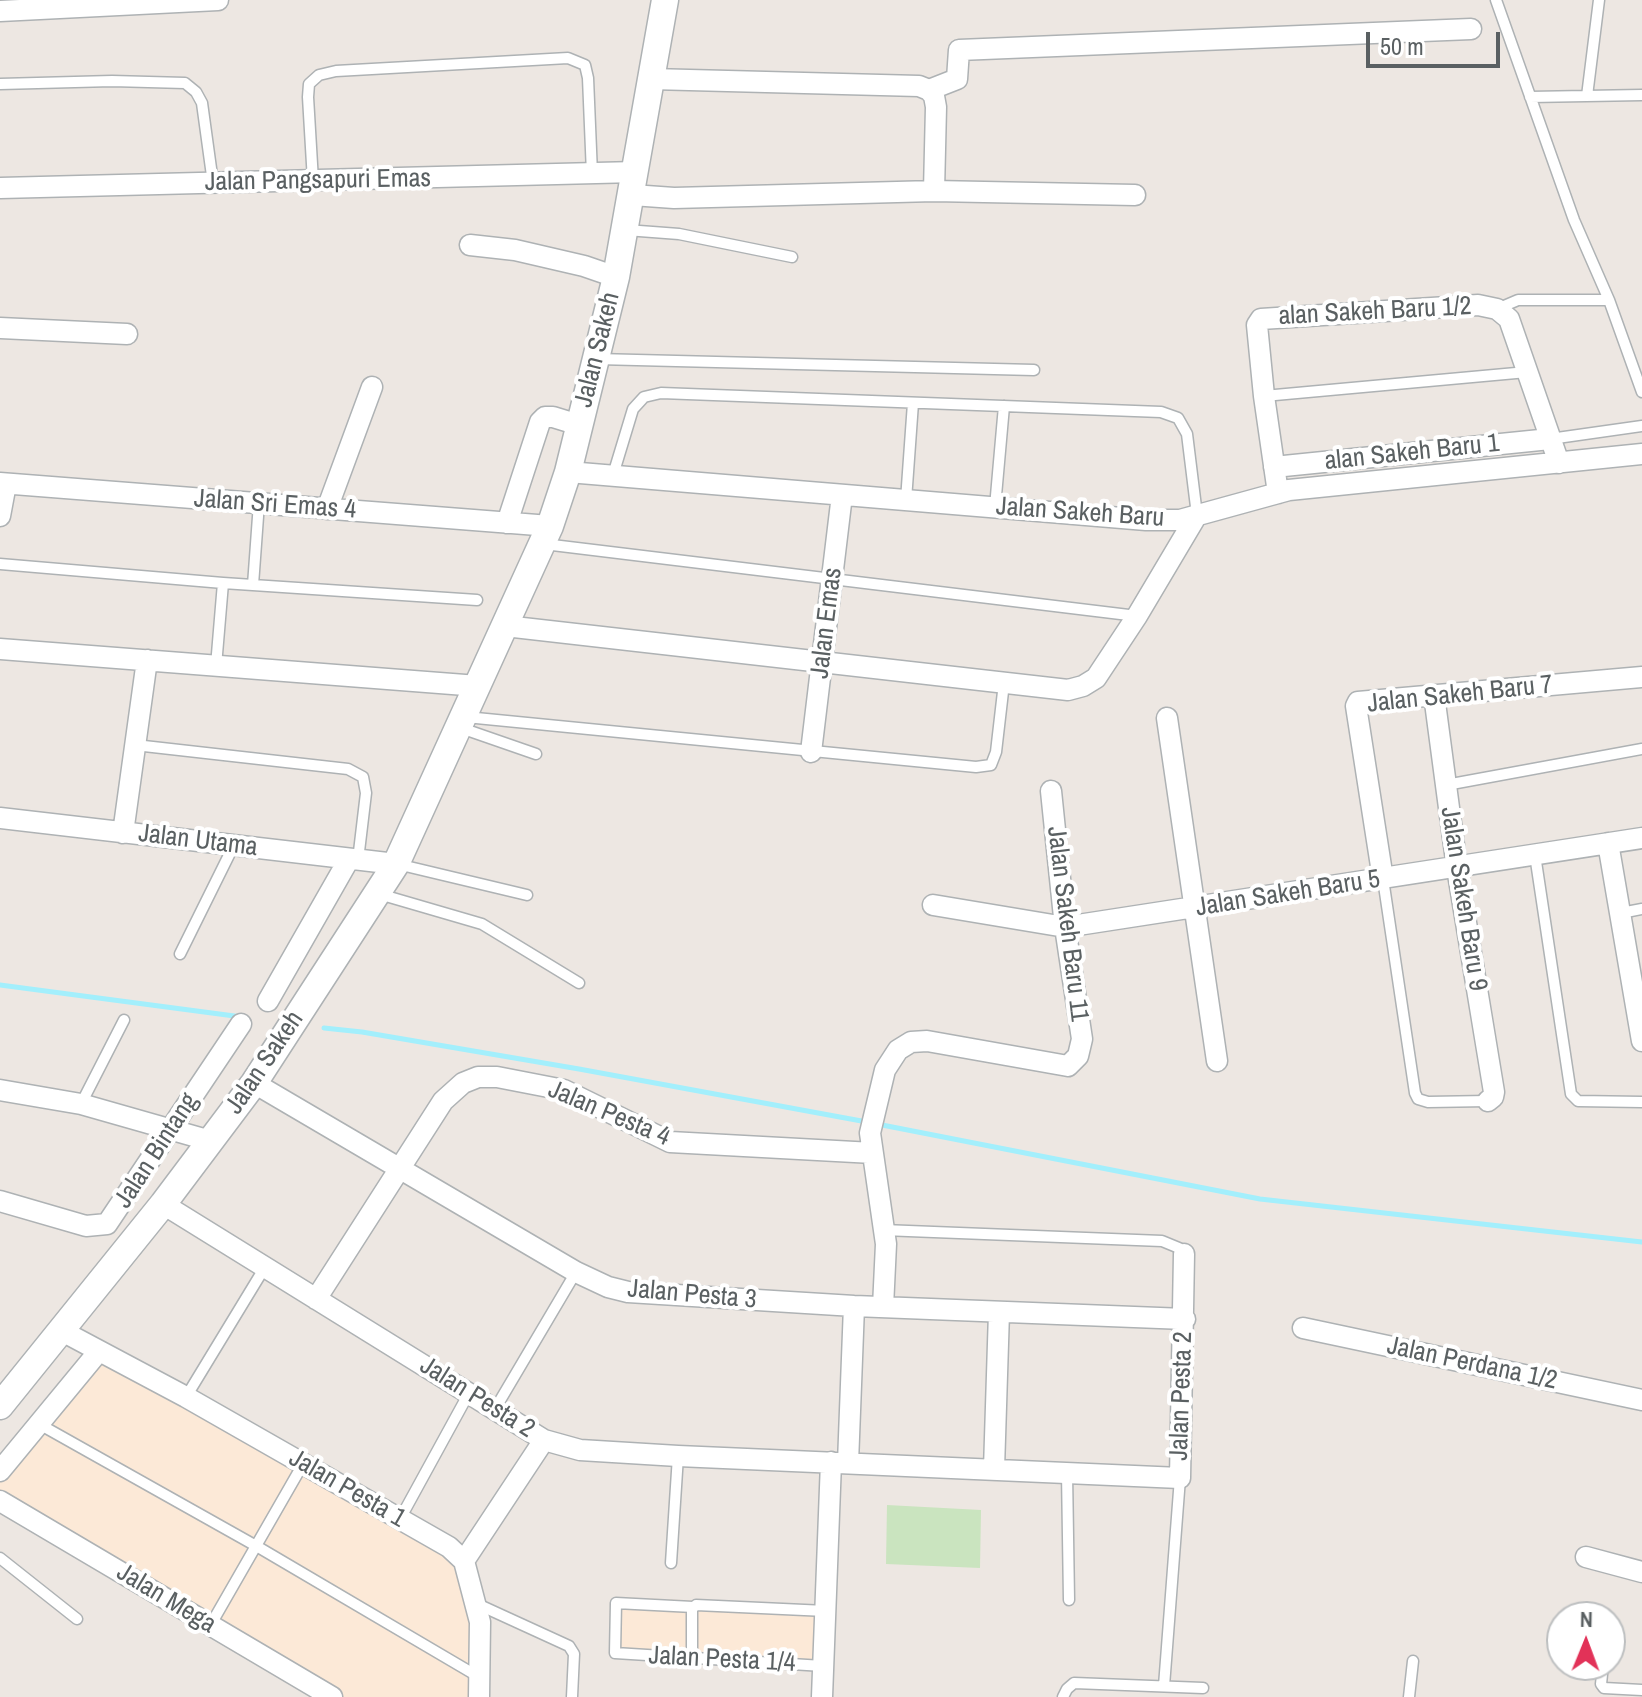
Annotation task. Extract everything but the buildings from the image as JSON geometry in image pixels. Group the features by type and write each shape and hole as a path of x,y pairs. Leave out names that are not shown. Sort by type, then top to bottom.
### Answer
{"street":[{"path":"0,11 218,0"},
{"name":"Jalan Sakeh","path":"0,1406 163,1204 254,1083 396,864 546,535 568,472 616,277 665,0"},
{"path":"929,90 957,79 959,50 1471,29"},
{"path":"651,79 919,86 934,96 936,107 934,191"},
{"name":"Jalan Pangsapuri Emas","path":"0,188 592,174 674,198 934,191 1135,195"},
{"path":"470,245 515,250 616,277"},
{"name":"alan Sakeh Baru 1/2","path":"1264,396 1257,325 1261,319 1478,305 1497,309"},
{"path":"1497,309 1509,319 1559,463"},
{"path":"0,328 127,334"},
{"path":"327,509 372,387"},
{"path":"1264,396 1278,493"},
{"path":"507,523 540,422 545,417 553,417 579,425"},
{"name":"alan Sakeh Baru 1","path":"1274,467 1550,439"},
{"name":"Jalan Sakeh Baru","path":"568,472 1146,520 1180,520 1278,493 1559,463 1640,459"},
{"path":"0,516 3,483"},
{"name":"Jalan Sri Emas 4","path":"3,483 507,523 546,535"},
{"name":"Jalan Emas","path":"811,752 842,495"},
{"path":"505,626 1068,690 1096,678 1197,515"},
{"path":"0,649 478,686"},
{"path":"123,833 147,660"},
{"name":"Jalan Sakeh Baru 7","path":"1383,879 1356,706 1362,701 1642,677"},
{"name":"Jalan Sakeh Baru 9","path":"1434,695 1457,868 1494,1092 1488,1101"},
{"path":"1167,718 1217,1061"},
{"name":"Jalan Sakeh Baru 11","path":"872,1143 874,1111 885,1070 898,1050 911,1042 927,1041 1068,1066 1078,1056 1082,1039 1065,927 1051,791"},
{"name":"Jalan Utama","path":"0,818 396,864"},
{"name":"Jalan Sakeh Baru 5","path":"933,905 1065,927 1642,838"},
{"path":"1608,843 1639,1001 1642,1041"},
{"path":"268,1001 353,859"},
{"name":"Jalan Bintang","path":"0,1201 86,1226 107,1224 241,1024"},
{"name":"Jalan Pesta 4","path":"316,1299 443,1101 463,1083 478,1077 497,1077 564,1090 670,1142 872,1143"},
{"name":"Jalan Pesta 3","path":"254,1083 576,1272 608,1287 628,1292 854,1306 1185,1319"},
{"path":"0,1090 81,1104 211,1141"},
{"path":"872,1143 886,1244 883,1307"},
{"name":"Jalan Pesta 2","path":"163,1204 544,1440 580,1450 678,1456 1180,1478 1184,1254"},
{"path":"822,1697 826,1611 854,1306"},
{"path":"994,1469 999,1312"},
{"name":"Jalan Perdana 1/2","path":"1303,1328 1642,1400"},
{"name":"Jalan Pesta 1","path":"62,1331 186,1397 449,1547 464,1561"},
{"path":"0,1471 99,1351"},
{"path":"479,1687 480,1622 464,1561 544,1440"},
{"name":"Jalan Mega","path":"0,1501 332,1697"},
{"path":"1586,1557 1642,1572"}],"lane":[{"path":"1496,0 1574,220 1609,300 1642,392"},
{"path":"1587,96 1599,0"},
{"path":"313,181 308,97 309,84 319,75 336,71 568,58 585,65 588,78 592,174"},
{"path":"0,84 185,83 196,92 202,103 213,183"},
{"path":"1530,97 1642,95"},
{"path":"624,230 679,234 792,257"},
{"path":"1497,309 1518,300 1609,300"},
{"path":"595,359 1034,370"},
{"path":"1264,396 1527,372"},
{"path":"613,475 633,409 644,397 661,393 1161,412 1178,418 1187,434 1197,515"},
{"path":"906,500 913,403"},
{"path":"995,507 1004,406"},
{"path":"1550,439 1642,426"},
{"path":"253,585 259,503"},
{"path":"546,535 832,579 1137,616"},
{"path":"0,564 477,600"},
{"path":"216,666 223,583"},
{"path":"461,722 976,767 991,765 996,752 1004,683"},
{"path":"461,722 536,754"},
{"path":"135,745 348,769 363,777 366,793 353,859"},
{"path":"1446,785 1642,749"},
{"path":"180,954 234,845"},
{"path":"1535,855 1571,1094 1578,1101 1642,1102"},
{"path":"396,864 527,895"},
{"path":"1383,879 1415,1093 1418,1099 1428,1102 1488,1101"},
{"path":"377,894 482,924 579,983"},
{"path":"1621,913 1642,909"},
{"path":"81,1104 124,1020"},
{"path":"883,1230 1162,1241 1179,1248 1184,1254"},
{"path":"186,1397 265,1267"},
{"path":"495,1409 576,1272"},
{"path":"400,1519 469,1393"},
{"path":"39,1424 258,1547 479,1687"},
{"path":"671,1563 678,1456"},
{"path":"210,1626 303,1464"},
{"path":"1067,1473 1069,1600"},
{"path":"1164,1686 1180,1478"},
{"path":"0,1558 77,1619"},
{"path":"473,1602 569,1646 574,1654 572,1697"},
{"name":"Jalan Pesta 1/4","path":"693,1607 616,1603 614,1650 620,1655 823,1666"},
{"path":"692,1659 693,1607 826,1611"},
{"path":"1409,1697 1413,1661"},
{"path":"1601,1681 1604,1688 1642,1690"},
{"path":"1063,1697 1074,1683 1203,1688"}],"shaded area":[{"path":"98,1343 471,1562 485,1697 319,1697 0,1508 0,1462"},
{"path":"619,1597 833,1607 830,1670 612,1656 609,1650 610,1604"}],"green space":[{"path":"887,1505 981,1510 980,1568 886,1564"}],"waterway":[{"path":"0,985 242,1017"},
{"path":"324,1028 579,1069 867,1122"},
{"path":"877,1124 1260,1199 1642,1242"}]}
